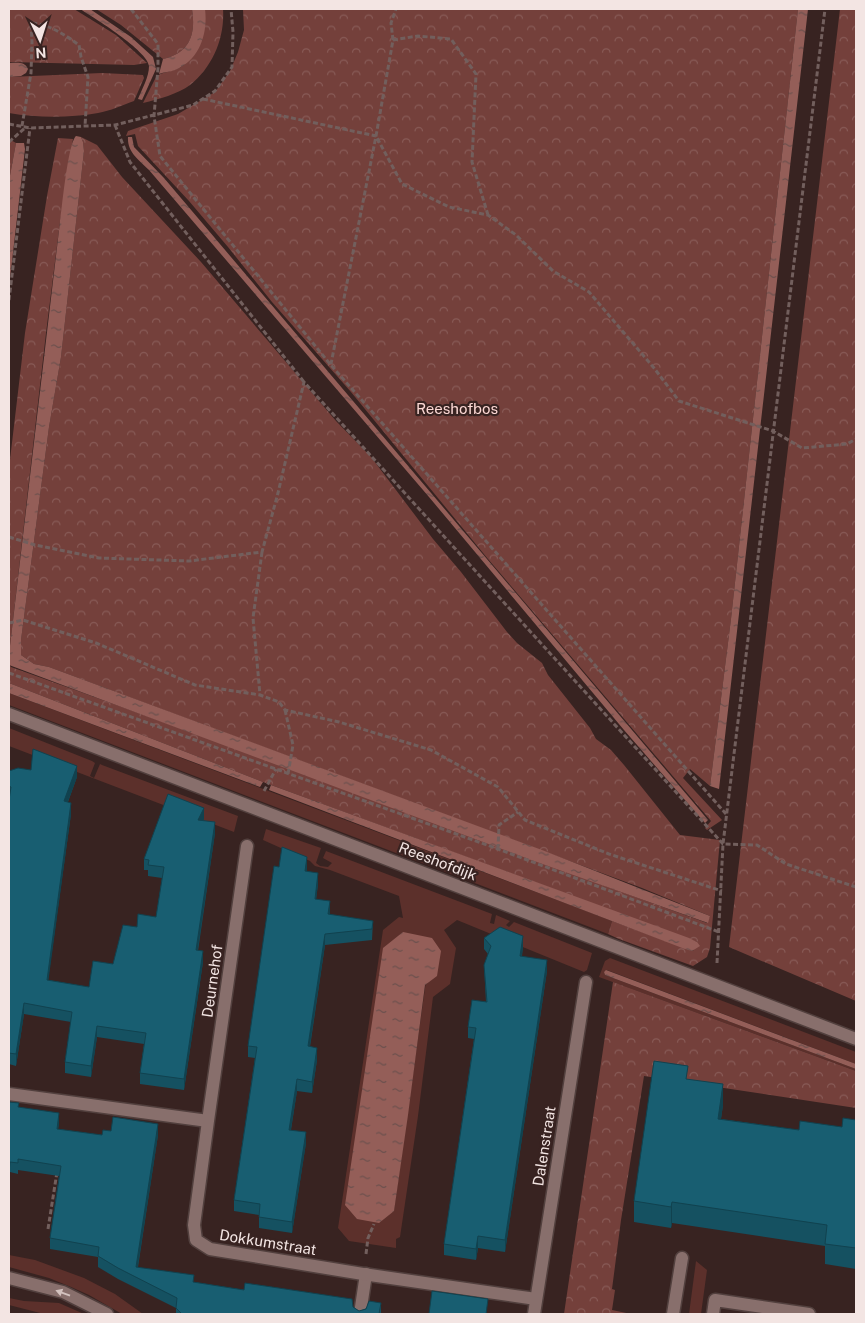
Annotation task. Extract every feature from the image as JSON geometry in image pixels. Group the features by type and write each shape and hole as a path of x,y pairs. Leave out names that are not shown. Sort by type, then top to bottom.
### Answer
{"street":[{"name":"Reeshofdijk","path":"9,714 856,1039"},
{"name":"Deurnehof","path":"208,1122 247,846"},
{"name":"Dalenstraat","path":"534,1314 586,982"},
{"path":"9,1094 208,1122"},
{"name":"Dokkumstraat","path":"208,1122 194,1225 196,1240 210,1249 536,1300"},
{"path":"674,1314 682,1258"},
{"path":"360,1314 364,1274"},
{"path":"9,1278 63,1292 107,1314"},
{"path":"713,1314 715,1300 809,1314"}],"path":[{"path":"131,9 158,44 154,116 160,156 330,364 726,814"},
{"path":"9,124 26,127 115,125 193,105 216,90 232,67 233,32 231,9"},
{"path":"330,364 376,136 393,40 391,23 396,9"},
{"path":"716,986 726,814 825,9"},
{"path":"9,300 31,73 32,42 30,23 39,23 54,29 79,45 88,77 85,126"},
{"path":"393,40 418,36 451,39 476,74 472,162 488,215"},
{"path":"202,99 376,136 402,184 449,207 488,215 516,235 553,271 589,292 654,368 679,401 773,431 802,448 847,444 856,438"},
{"path":"115,125 130,162 304,382 723,844 758,846 786,864 856,887"},
{"path":"9,142 26,127"},
{"path":"260,695 253,618 262,552 304,382"},
{"path":"9,537 35,545 99,558 189,561 262,552"},
{"path":"9,623 23,620 96,642 195,685 260,695 279,702 285,710 293,745 288,774"},
{"path":"9,673 498,849 719,932"},
{"path":"285,710 339,722 431,750 498,787 525,820 609,854 722,891"},
{"path":"498,849 499,825 518,812"},
{"path":"48,1228 58,1170"},
{"path":"364,1274 368,1238 374,1224"}],"shaded area":[{"path":"9,693 612,921 608,934 9,705"},
{"path":"9,728 92,761 95,763 90,776 94,778 100,764 238,816 234,832 9,746"},
{"path":"266,829 321,848 316,863 320,866 328,867 332,863 323,858 326,851 492,914 490,923 494,924 496,915 510,921 506,925 509,927 514,922 592,953 587,970 584,972 457,920 444,930 456,948 450,984 433,997 418,1116 400,1237 396,1239 396,1248 349,1241 338,1228 383,930 399,917 403,918 399,896 315,866 310,861 263,840","holes":["432,938 394,1210 385,1217"]},
{"path":"610,958 856,1052 856,1064 607,970 604,972 605,975 856,1069 856,1071 599,977 605,961"},
{"path":"9,1255 35,1260 84,1278 115,1294 143,1314 122,1314 71,1287 49,1278 9,1267"},
{"path":"696,1261 707,1270 701,1314 689,1314"},
{"path":"9,1298 59,1303 84,1314 44,1314 9,1305"}],"green space":[{"path":"9,9 74,9 116,35 147,63 134,65 9,62"},
{"path":"96,9 192,9 192,34 185,47 172,56 163,59 121,25"},
{"path":"205,9 223,9 220,41 211,60 198,78 190,85 168,96 143,103 156,77 181,67 190,58 199,36"},
{"name":"Reeshofbos","path":"243,9 798,9 731,619 710,786 690,769 683,778 722,820 707,830 705,828 711,821 488,559 351,392 272,302 189,201 138,146 135,134 126,136 128,131 178,114 215,92 230,71 238,52 244,30"},
{"path":"840,9 856,9 856,1001 729,947"},
{"path":"102,73 143,75 144,78 134,101 103,112 87,115 42,117 9,113 9,77"},
{"path":"81,137 97,145 122,177 201,262 336,421 371,457 507,632 517,643 542,663 548,675 590,728 596,739 611,750 680,835 720,840 710,948 707,957 693,966 619,939 608,934 612,921 693,951 697,942 263,782 9,683 9,664 11,667 707,923 710,916 642,888 49,667 34,664 21,655 21,640 49,427 61,357 84,151"},
{"path":"58,138 73,139 46,333 9,655 9,468 25,333"},
{"path":"9,139 16,143 9,181"},
{"path":"613,982 856,1071 856,1108 644,1076 612,1289 615,1290 612,1310 631,1314 564,1314"}],"water":[{"path":"80,9 90,9 131,37 153,57 156,69 142,100 138,99 148,74 149,66 146,60 130,43"},
{"path":"192,9 205,9 206,18 203,36 196,53 184,65 173,71 159,74 163,59 179,52 189,41 193,27"},
{"path":"798,9 808,9 719,789 710,786 731,619"},
{"path":"9,63 23,64 28,69 21,76 9,77"},
{"path":"76,136 81,137 84,151 61,357 49,427 21,640 21,655 34,664 49,667 542,850 710,916 708,923 537,862 9,665 64,190 70,150"},
{"path":"128,137 132,137 134,147 164,178 693,802 708,820 705,823 624,730 429,497 149,170 134,155 129,147"},
{"path":"16,143 24,143 25,149 9,287 9,181"},
{"path":"9,683 263,782 260,787 9,693"},
{"path":"271,785 689,938 700,946 692,951 685,949 269,790"},
{"path":"403,932 432,938 441,951 437,976 425,985 394,1211 379,1223 357,1219 345,1205 383,948"},
{"path":"606,970 856,1064 856,1069 605,975 604,972"}],"building":[{"path":"33,749 77,766 64,801 71,803 47,980 89,987 93,961 113,964 123,925 137,927 138,914 156,917 164,867 148,865 149,860 144,859 168,794 204,808 198,820 215,822 196,950 203,951 184,1079 140,1073 146,1033 97,1026 91,1066 65,1062 72,1012 24,1003 16,1054 9,1053 9,800 11,787 9,786 9,771 18,768 31,770"},
{"path":"282,847 307,857 305,871 318,873 315,899 330,901 328,914 373,921 372,929 325,934 308,1046 317,1048 312,1082 297,1079 289,1130 306,1132 292,1222 259,1217 260,1204 234,1200 257,1047 248,1046 274,866 279,867"},
{"path":"500,927 523,936 520,956 547,960 505,1240 478,1236 476,1249 444,1244 476,1028 468,1027 472,1000 487,1002 484,965 491,946 484,938"},
{"path":"654,1061 688,1066 686,1079 723,1084 718,1119 799,1130 800,1121 842,1127 843,1118 856,1120 856,1248 825,1244 827,1225 672,1202 671,1207 634,1201"},
{"path":"9,1102 19,1103 18,1107 59,1113 57,1129 102,1135 103,1130 111,1131 113,1117 158,1124 136,1267 194,1275 193,1282 244,1290 245,1283 352,1299 353,1307 359,1311 366,1309 369,1301 381,1303 379,1314 182,1314 176,1308 177,1298 98,1256 99,1247 50,1238 61,1166 18,1159 18,1163 10,1162 9,1173"},
{"path":"432,1291 488,1299 486,1314 429,1314"}]}
